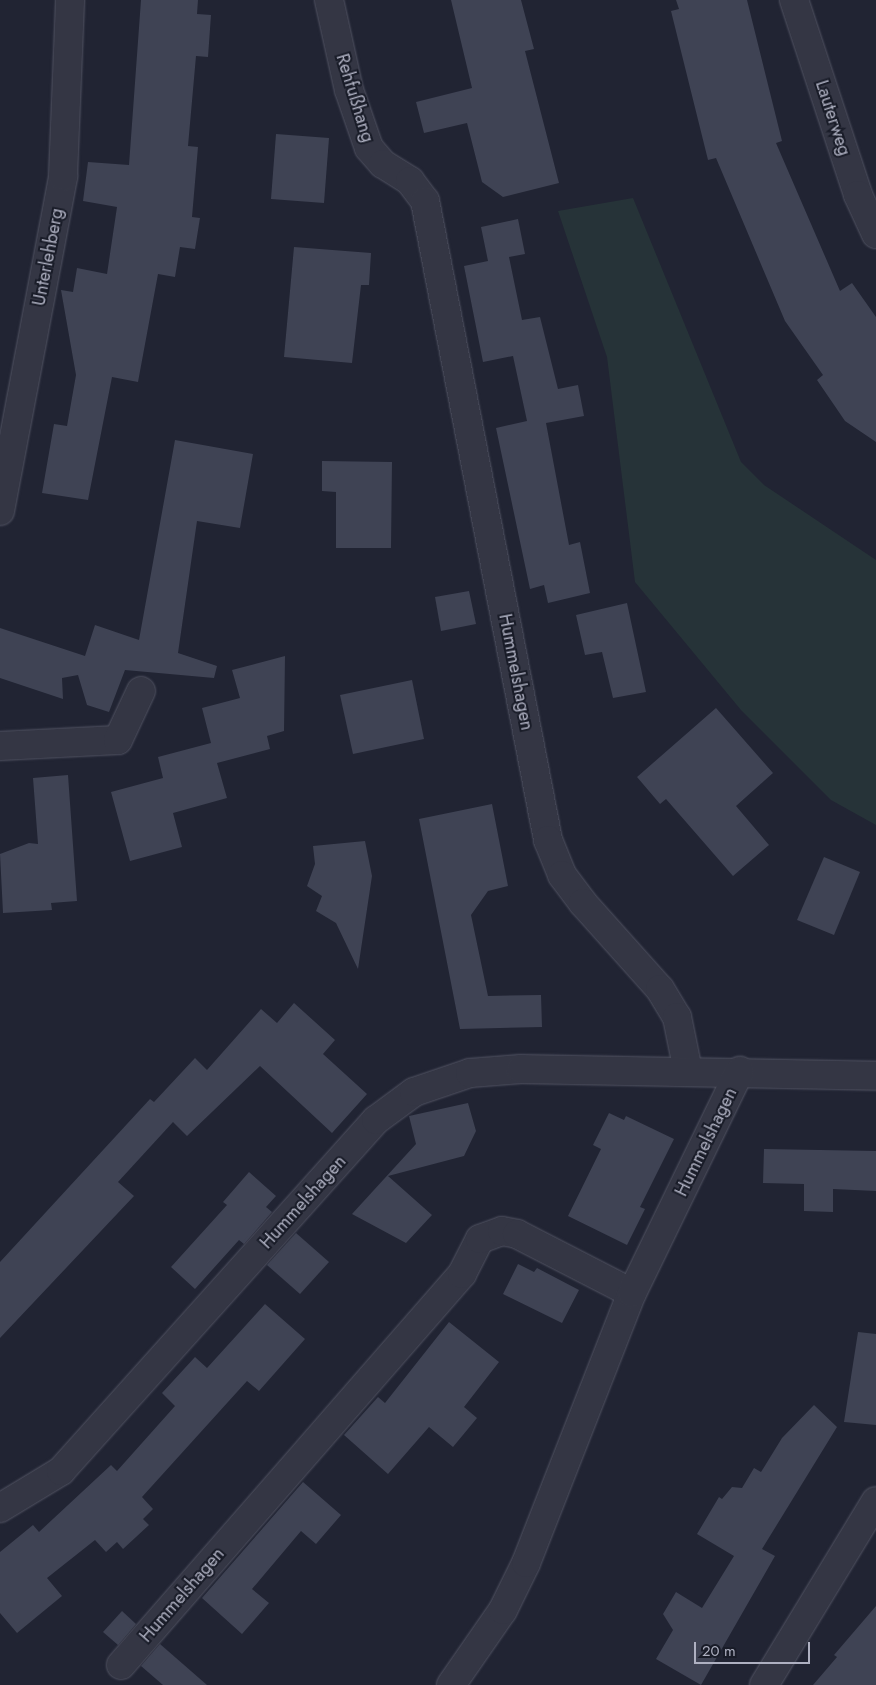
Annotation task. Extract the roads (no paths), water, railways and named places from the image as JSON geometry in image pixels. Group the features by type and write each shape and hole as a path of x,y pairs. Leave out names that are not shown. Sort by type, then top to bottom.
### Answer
{"street":[{"name":"Unterlehberg","path":"0,511 63,176 70,0"},
{"name":"Rehfußhang","path":"329,0 349,90 369,148 383,164 410,182 425,201 430,233"},
{"name":"Lauterweg","path":"794,0 858,195 876,234"},
{"name":"Hummelshagen","path":"430,233 548,840 562,875 664,996 677,1017 688,1070"},
{"path":"0,746 118,740 141,691"},
{"name":"Hummelshagen","path":"0,1508 62,1471 376,1120 414,1092 470,1073 512,1070 688,1070 876,1076"},
{"name":"Hummelshagen","path":"451,1685 503,1610 526,1564 632,1294 740,1071"},
{"name":"Hummelshagen","path":"121,1665 462,1274 480,1239 502,1232 517,1234 632,1294"},
{"path":"764,1685 876,1501"}]}
